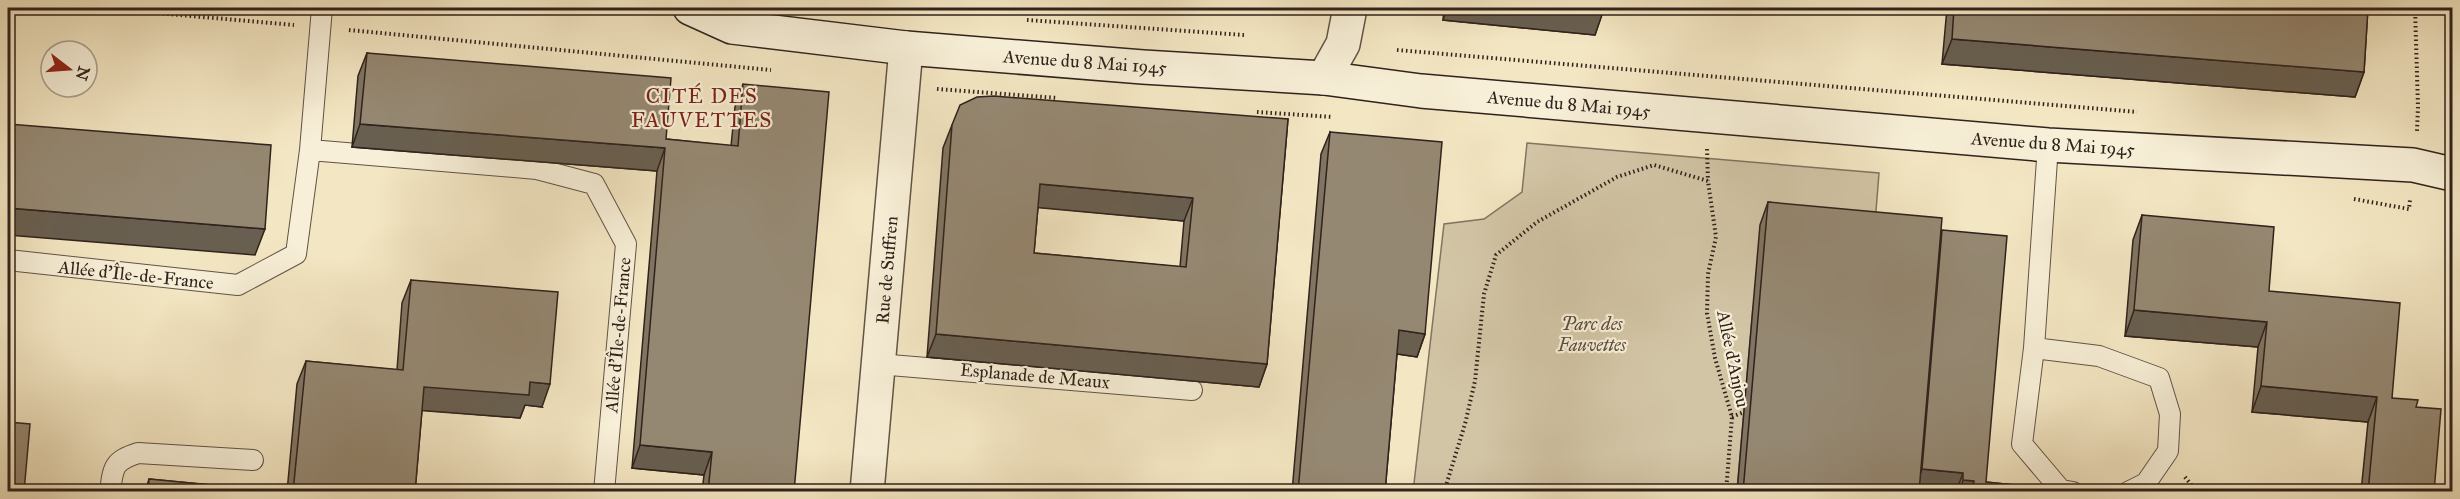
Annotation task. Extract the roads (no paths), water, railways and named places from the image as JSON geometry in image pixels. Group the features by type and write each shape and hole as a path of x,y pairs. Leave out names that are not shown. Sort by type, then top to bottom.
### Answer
{"street":[{"name":"Avenue du 8 Mai 1945","path":"690,8 732,27 906,48 1143,67 1324,78 1422,91 2048,145 2413,165 2452,174"},
{"path":"1324,78 1343,44 1350,8"},
{"name":"Rue de Suffren","path":"867,492 906,48"}],"lane":[{"name":"Allée d'Île-de-France","path":"8,260 238,285 296,254 310,150 322,8"},
{"path":"2048,145 2034,348 2022,444 2061,490 2073,492"},
{"name":"Allée d'Île-de-France","path":"310,150 537,169 594,184 626,244 604,492"},
{"path":"2034,348 2099,356 2159,378 2170,414 2168,452 2146,483 2128,492"},
{"name":"Esplanade de Meaux","path":"878,363 1192,390"},
{"path":"110,492 112,470 121,459 138,453 253,460"}],"district":[{"name":"CITÉ DES FAUVETTES","path":"702,108"}],"park label":[{"name":"Parc des Fauvettes","path":"1592,334"}]}
